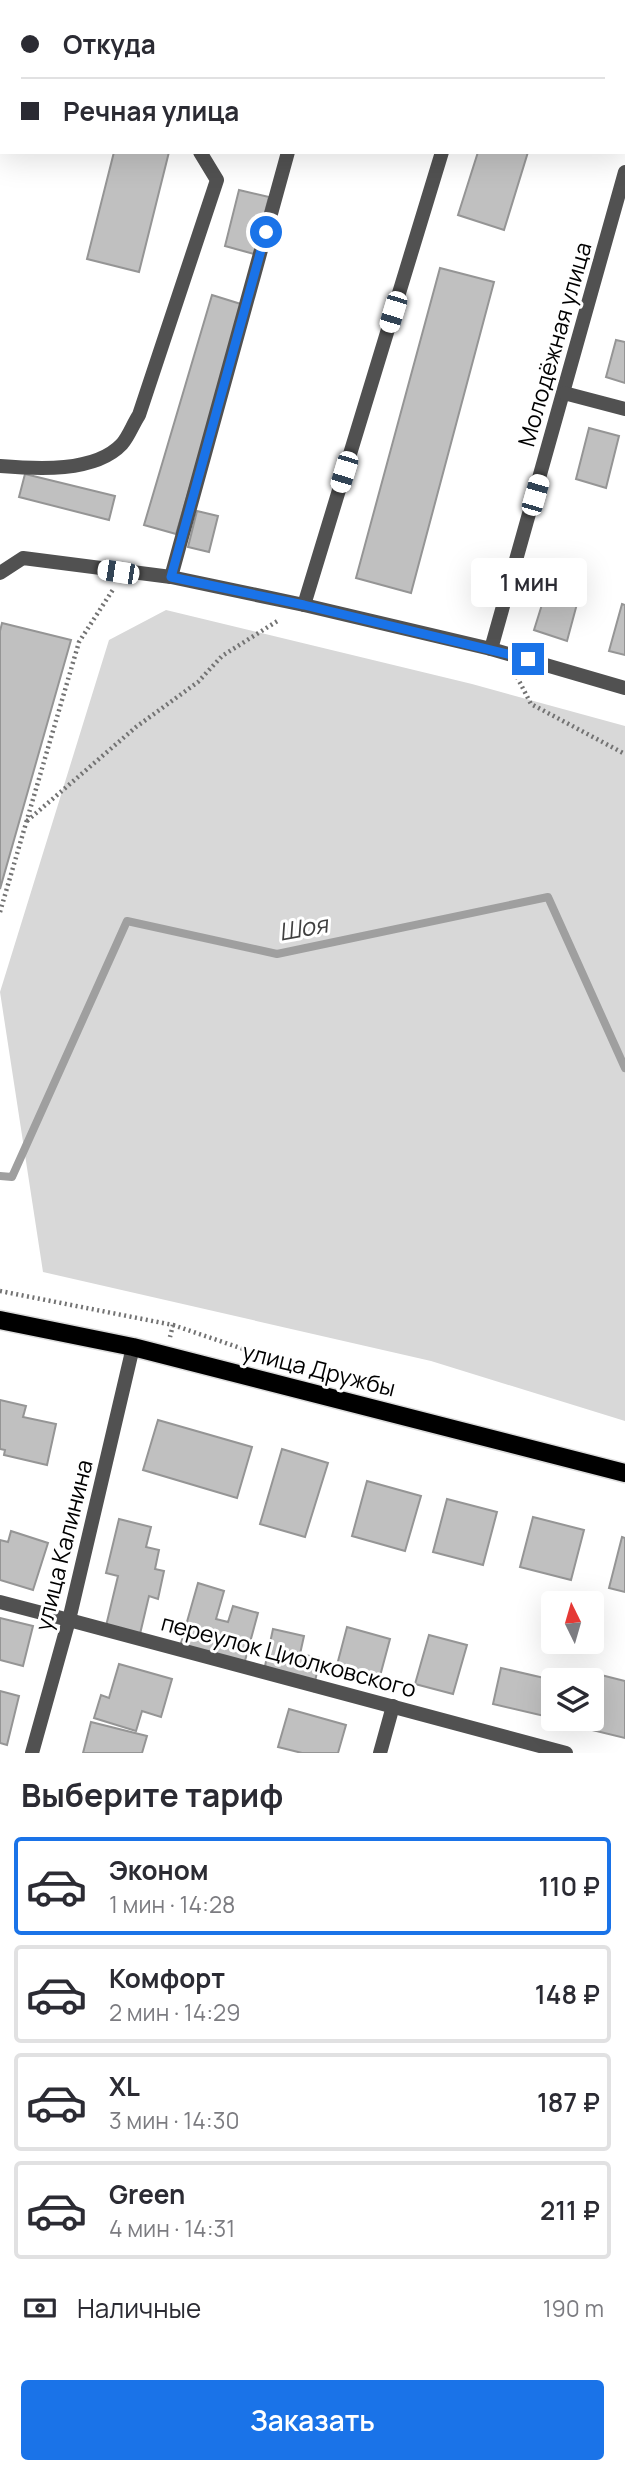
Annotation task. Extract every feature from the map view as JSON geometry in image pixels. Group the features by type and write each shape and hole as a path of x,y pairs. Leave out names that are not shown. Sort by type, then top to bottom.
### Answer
{"main road":[{"name":"улица Дружбы","path":"0,1320 166,1355 625,1473"}],"street":[{"path":"0,466 43,470 90,463 121,444 139,415 216,180 201,154"},
{"path":"171,577 287,154"},
{"path":"304,605 441,154"},
{"name":"Молодёжная улица","path":"498,650 564,393 625,172"},
{"path":"564,393 625,409"},
{"path":"0,573 23,558 171,577 498,650 625,688"},
{"name":"улица Калинина","path":"32,1753 69,1620 133,1347"},
{"name":"переулок Циолковского","path":"0,1602 566,1753"},
{"path":"380,1753 393,1706"}],"path":[{"path":"0,912 79,642 124,572"},
{"path":"26,823 136,727 198,682 222,656 304,605"},
{"path":"498,650 531,704 625,754"},
{"path":"0,1291 173,1325 166,1355"}],"shaded area":[{"path":"166,610 472,684 625,726 625,1421 431,1361 43,1272 0,992 109,640"}],"building":[{"path":"113,154 168,154 139,272 87,259"},
{"path":"477,154 527,154 504,230 458,215"},
{"path":"239,190 269,197 254,254 225,246"},
{"path":"440,268 494,282 411,593 356,578"},
{"path":"212,295 244,305 176,534 144,525"},
{"path":"616,340 625,342 625,383 606,377"},
{"path":"589,428 619,436 606,488 576,479"},
{"path":"25,474 115,496 109,520 19,497"},
{"path":"197,511 218,516 209,552 188,547"},
{"path":"550,579 581,589 567,641 534,630"},
{"path":"622,604 625,605 625,655 609,651"},
{"path":"2,623 71,640 0,889 0,631"},
{"path":"0,1400 26,1406 23,1417 56,1424 47,1465 4,1455 5,1450 0,1449"},
{"path":"158,1420 252,1447 237,1498 143,1470"},
{"path":"282,1449 328,1463 305,1537 260,1524"},
{"path":"367,1481 421,1496 405,1551 352,1536"},
{"path":"447,1499 497,1512 483,1565 433,1552"},
{"path":"533,1517 584,1530 571,1580 520,1567"},
{"path":"119,1519 151,1527 146,1547 159,1550 155,1569 164,1571 158,1599 149,1596 140,1634 106,1626 118,1576 106,1573"},
{"path":"11,1531 48,1543 33,1590 0,1580 0,1540 8,1542"},
{"path":"622,1537 625,1538 625,1592 609,1588"},
{"path":"198,1583 224,1591 216,1619 228,1622 233,1606 258,1613 243,1668 179,1650"},
{"path":"0,1618 33,1626 23,1666 0,1660"},
{"path":"347,1627 390,1639 380,1676 337,1665"},
{"path":"273,1629 304,1636 300,1654 320,1658 313,1691 265,1666"},
{"path":"429,1635 467,1645 453,1694 415,1684"},
{"path":"119,1664 172,1679 161,1717 142,1711 136,1731 94,1718 101,1695 109,1698"},
{"path":"501,1668 541,1677 541,1715 493,1704"},
{"path":"604,1676 625,1681 625,1738 596,1731 604,1731"},
{"path":"0,1691 19,1696 7,1745 0,1743"},
{"path":"289,1709 346,1725 338,1753 302,1753 278,1747"},
{"path":"91,1722 147,1736 142,1753 83,1753"}],"waterway":[{"name":"Шоя","path":"0,1176 12,1177 127,921 277,954 548,897 625,1068"}],"route":[{"path":"266,232 171,577 304,605 528,659"}]}
